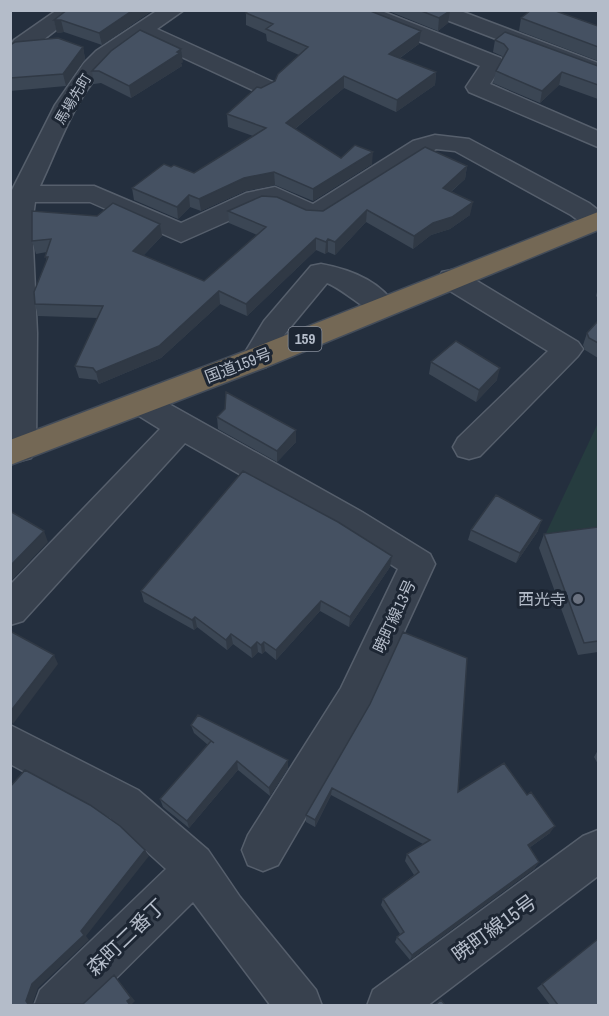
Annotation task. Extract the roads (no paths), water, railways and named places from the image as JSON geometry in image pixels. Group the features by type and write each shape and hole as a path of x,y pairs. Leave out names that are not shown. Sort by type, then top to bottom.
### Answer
{"highway":[{"name":"国道159号","path":"15,451 256,359 597,221"}],"street":[{"path":"16,46 72,10"},
{"name":"馬場先町","path":"15,451 17,334 15,223 23,194 66,105 92,68 94,52 141,30 174,10"},
{"path":"359,10 493,63 477,87 598,140"},
{"path":"438,10 598,71"},
{"path":"141,30 266,87"},
{"path":"16,46 63,41"},
{"path":"23,194 94,194 181,233 255,199 275,195 314,215 422,146 435,142 460,144 580,209 597,221"},
{"path":"256,359 274,328 321,273 333,274 366,291 382,307"},
{"path":"452,279 567,349 469,447"},
{"name":"暁町線13号","path":"142,403 371,532 418,564 354,700 263,850"},
{"path":"10,610 181,427"},
{"path":"10,742 124,804 196,869 225,912 300,1005"},
{"name":"暁町線15号","path":"389,1005 598,851"},
{"name":"森町二番丁","path":"56,1005 196,869"}],"place":[{"name":"西光寺","path":"578,599"}]}
